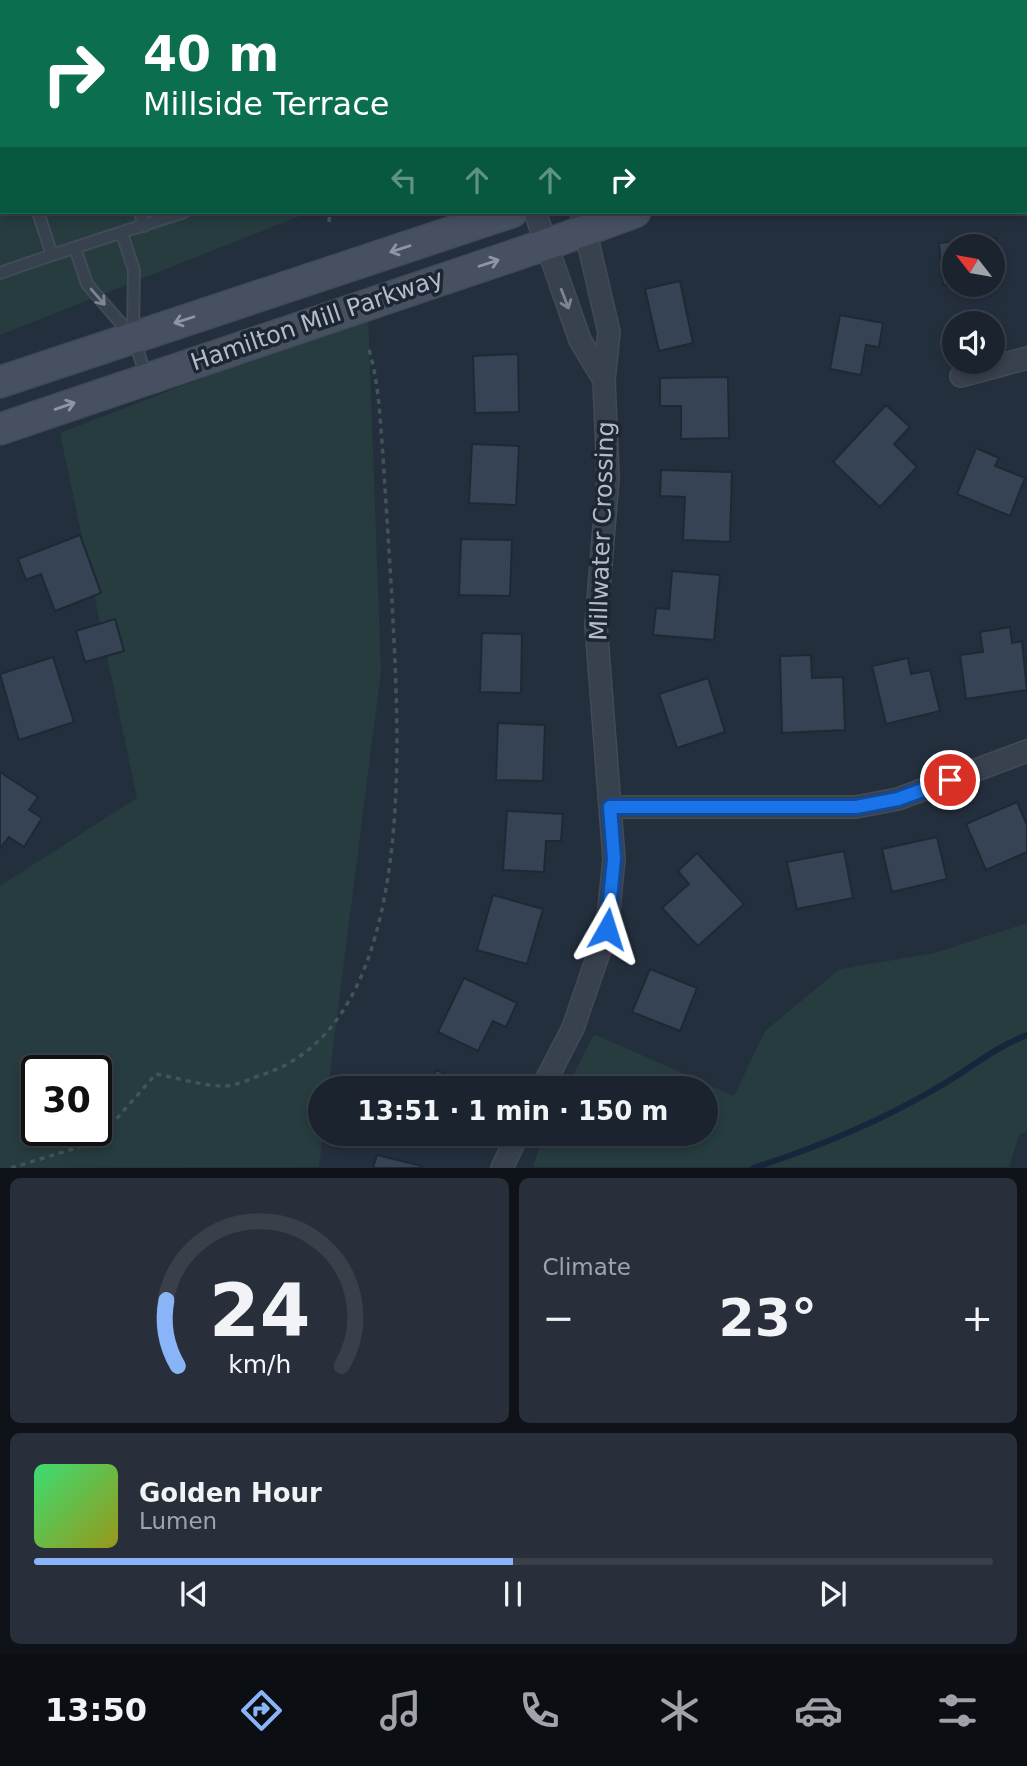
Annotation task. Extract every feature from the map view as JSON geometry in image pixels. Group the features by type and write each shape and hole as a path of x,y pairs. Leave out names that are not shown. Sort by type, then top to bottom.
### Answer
{"street":[{"name":"Hamilton Mill Parkway","path":"0,382 506,214"},
{"name":"Millwater Crossing","path":"536,214 544,245 580,340 604,380"},
{"name":"Hamilton Mill Parkway","path":"0,429 544,245 584,221 624,214"},
{"name":"Millwater Crossing","path":"548,1076 573,1028 607,929 614,859 596,625 608,478 604,380 609,332 584,221"},
{"path":"961,376 1027,358"},
{"path":"610,807 856,807 898,799 1027,751"},
{"path":"502,1167 512,1146"}],"lane":[{"path":"39,214 52,255"},
{"path":"141,214 144,226"},
{"path":"0,273 178,214"},
{"path":"122,234 134,270 133,337 147,378"},
{"path":"75,248 87,284 133,337"}],"path":[{"path":"329,222 330,214"},
{"path":"11,1167 96,1142 156,1074 226,1086 285,1067 314,1046 351,998 370,961 389,883 395,786 394,640 388,538 378,378 368,346"}],"green space":[{"path":"0,214 305,214 0,335"},
{"path":"368,314 381,671 330,1076 308,1076 308,1146 322,1146 319,1167 0,1168 0,886 137,798 60,433"},
{"path":"1027,923 1027,1131 1019,1135 1009,1167 533,1167 540,1146 718,1146 718,1089 734,1096 765,1031 840,969 935,953"},
{"path":"594,1034 689,1076 573,1076"}],"building":[{"path":"939,243 942,243 942,274"},
{"path":"680,281 693,343 659,351 645,289"},
{"path":"840,315 883,323 879,347 866,345 861,375 830,369"},
{"path":"518,354 519,412 475,413 473,356"},
{"path":"728,377 729,438 681,439 681,406 660,406 660,378"},
{"path":"886,405 910,427 894,444 917,467 880,507 833,462"},
{"path":"472,444 519,446 516,505 469,503"},
{"path":"976,448 999,458 995,466 1025,478 1010,516 957,494"},
{"path":"661,470 732,472 730,542 683,540 685,497 660,496"},
{"path":"80,535 101,593 55,611 41,574 26,580 18,559"},
{"path":"461,539 512,540 510,596 459,595"},
{"path":"672,571 720,575 714,640 653,635 656,608 669,609"},
{"path":"115,619 124,651 85,662 76,631"},
{"path":"1010,627 1012,643 1022,641 1027,690 966,699 960,655 983,652 980,632"},
{"path":"482,633 522,634 521,693 480,692"},
{"path":"811,655 812,678 843,677 845,730 782,733 780,656"},
{"path":"53,657 74,722 19,740 0,674"},
{"path":"908,658 911,674 930,670 940,711 886,724 872,666"},
{"path":"708,678 725,732 677,748 659,694"},
{"path":"498,723 545,725 543,781 496,780"},
{"path":"0,772 38,797 29,810 42,818 24,847 9,837 0,848"},
{"path":"1017,802 1027,825 1027,852 986,870 966,824"},
{"path":"507,811 563,814 561,841 546,841 544,872 503,870"},
{"path":"937,837 947,879 892,892 882,849"},
{"path":"844,851 853,898 797,909 787,862"},
{"path":"697,853 744,904 698,946 662,908 689,884 678,871"},
{"path":"493,895 543,909 527,964 477,950"},
{"path":"650,969 697,988 680,1031 632,1012"},
{"path":"464,978 517,1003 506,1027 493,1021 478,1051 438,1032"},
{"path":"436,1070 450,1076 433,1076"},
{"path":"377,1155 422,1166 422,1168 373,1168"}],"waterway":[{"path":"753,1168 869,1124 1027,1035"}],"route":[{"path":"607,929 614,859 610,807 856,807 898,799 950,780"}]}
